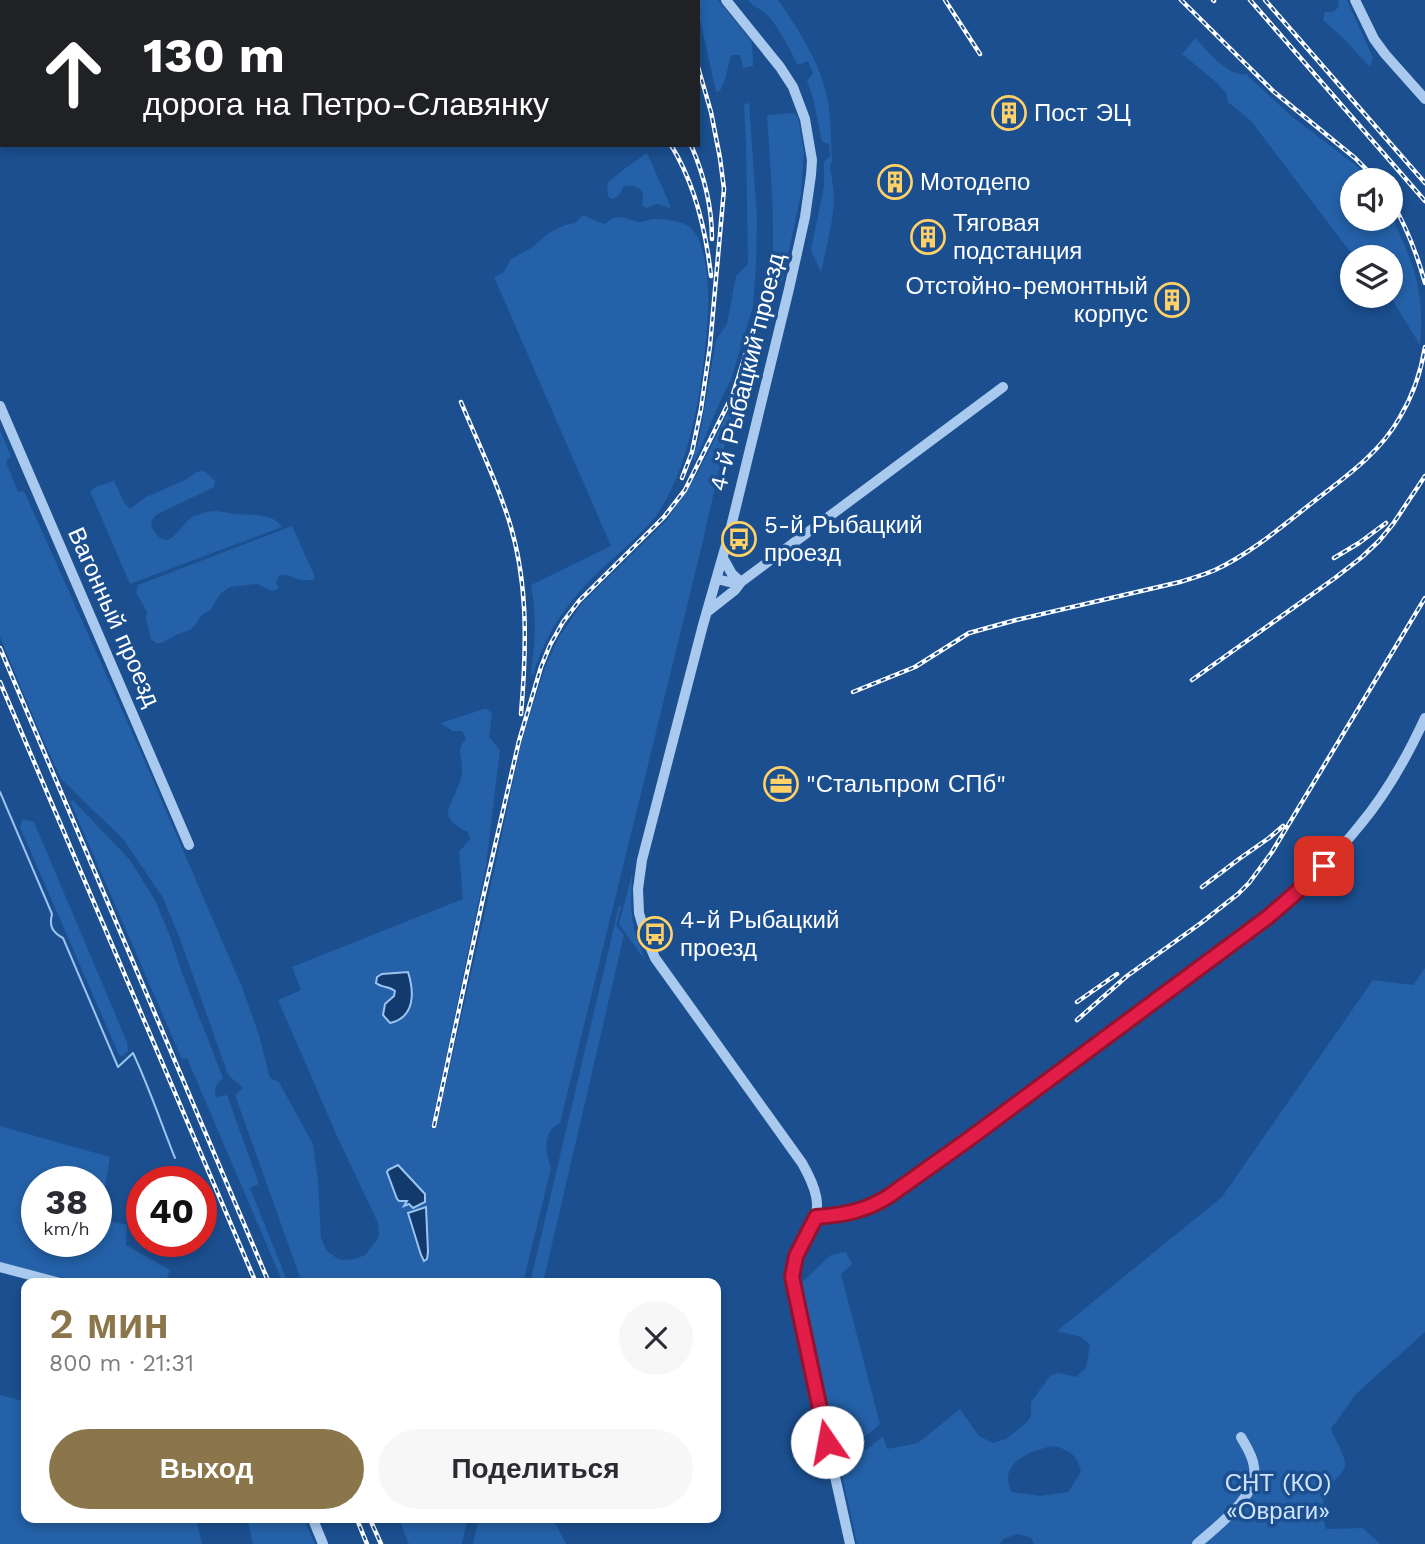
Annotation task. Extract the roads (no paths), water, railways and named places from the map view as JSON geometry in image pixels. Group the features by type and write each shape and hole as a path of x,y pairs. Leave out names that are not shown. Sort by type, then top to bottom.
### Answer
{"street":[{"name":"4-й Рыбацкий проезд","path":"726,0 793,87 805,118 812,160 809,196 723,558 642,860 638,888 639,913 650,950 663,970 802,1163 813,1182 818,1207 816,1217"},
{"path":"1355,0 1374,39 1425,99"},
{"path":"707,612 741,582 1003,387"},
{"name":"Вагонный проезд","path":"0,406 190,845"},
{"path":"723,558 741,582"},
{"path":"717,579 741,582"},
{"path":"850,1544 792,1277 800,1247 816,1217 855,1212 880,1202 1268,917 1306,884 1360,826 1397,771 1425,718"},
{"path":"0,1267 41,1278"},
{"path":"1197,1544 1245,1498 1251,1488 1255,1476 1254,1464 1241,1437"},
{"path":"314,1523 323,1544"}],"waterway":[{"path":"0,792 52,914 52,928 63,938 118,1067 133,1053 175,1158"}],"railway":[{"path":"945,0 980,54"},
{"path":"1181,0 1273,91 1365,168"},
{"path":"1250,0 1425,201"},
{"path":"1265,0 1425,183"},
{"path":"682,478 692,452 701,409 710,346 724,189 711,112 700,74"},
{"path":"672,147 687,176 698,208 711,276"},
{"path":"692,147 706,191 712,239"},
{"path":"1403,222 1425,283"},
{"path":"434,1126 519,741 541,667 563,622 579,601 664,517 685,490 733,394 757,319"},
{"path":"853,692 915,667 969,633 1180,582 1228,564 1275,532 1346,476 1381,443 1409,400 1425,347"},
{"path":"461,402 499,493 518,557 525,635 521,714"},
{"path":"1192,680 1362,557 1393,524 1425,476"},
{"path":"1334,558 1386,523"},
{"path":"1077,1020 1127,976 1201,923 1249,883 1272,852 1425,598"},
{"path":"0,648 267,1278"},
{"path":"0,682 254,1278"},
{"path":"1202,887 1283,826"},
{"path":"1077,1002 1117,974"},
{"path":"358,1523 367,1544"},
{"path":"372,1523 381,1544"}],"place":[{"name":"Пост ЭЦ","path":"1009,113"},
{"name":"Мотодепо","path":"895,182"},
{"name":"Тяговая подстанция","path":"928,237"},
{"name":"Отстойно-ремонтный корпус","path":"1172,300"},
{"name":"5-й Рыбацкий проезд","path":"739,539"},
{"name":"\"Стальпром СПб\"","path":"781,784"},
{"name":"4-й Рыбацкий проезд","path":"655,934"}],"park label":[{"name":"СНТ (КО) «Овраги»","path":"1278,1497"}]}
